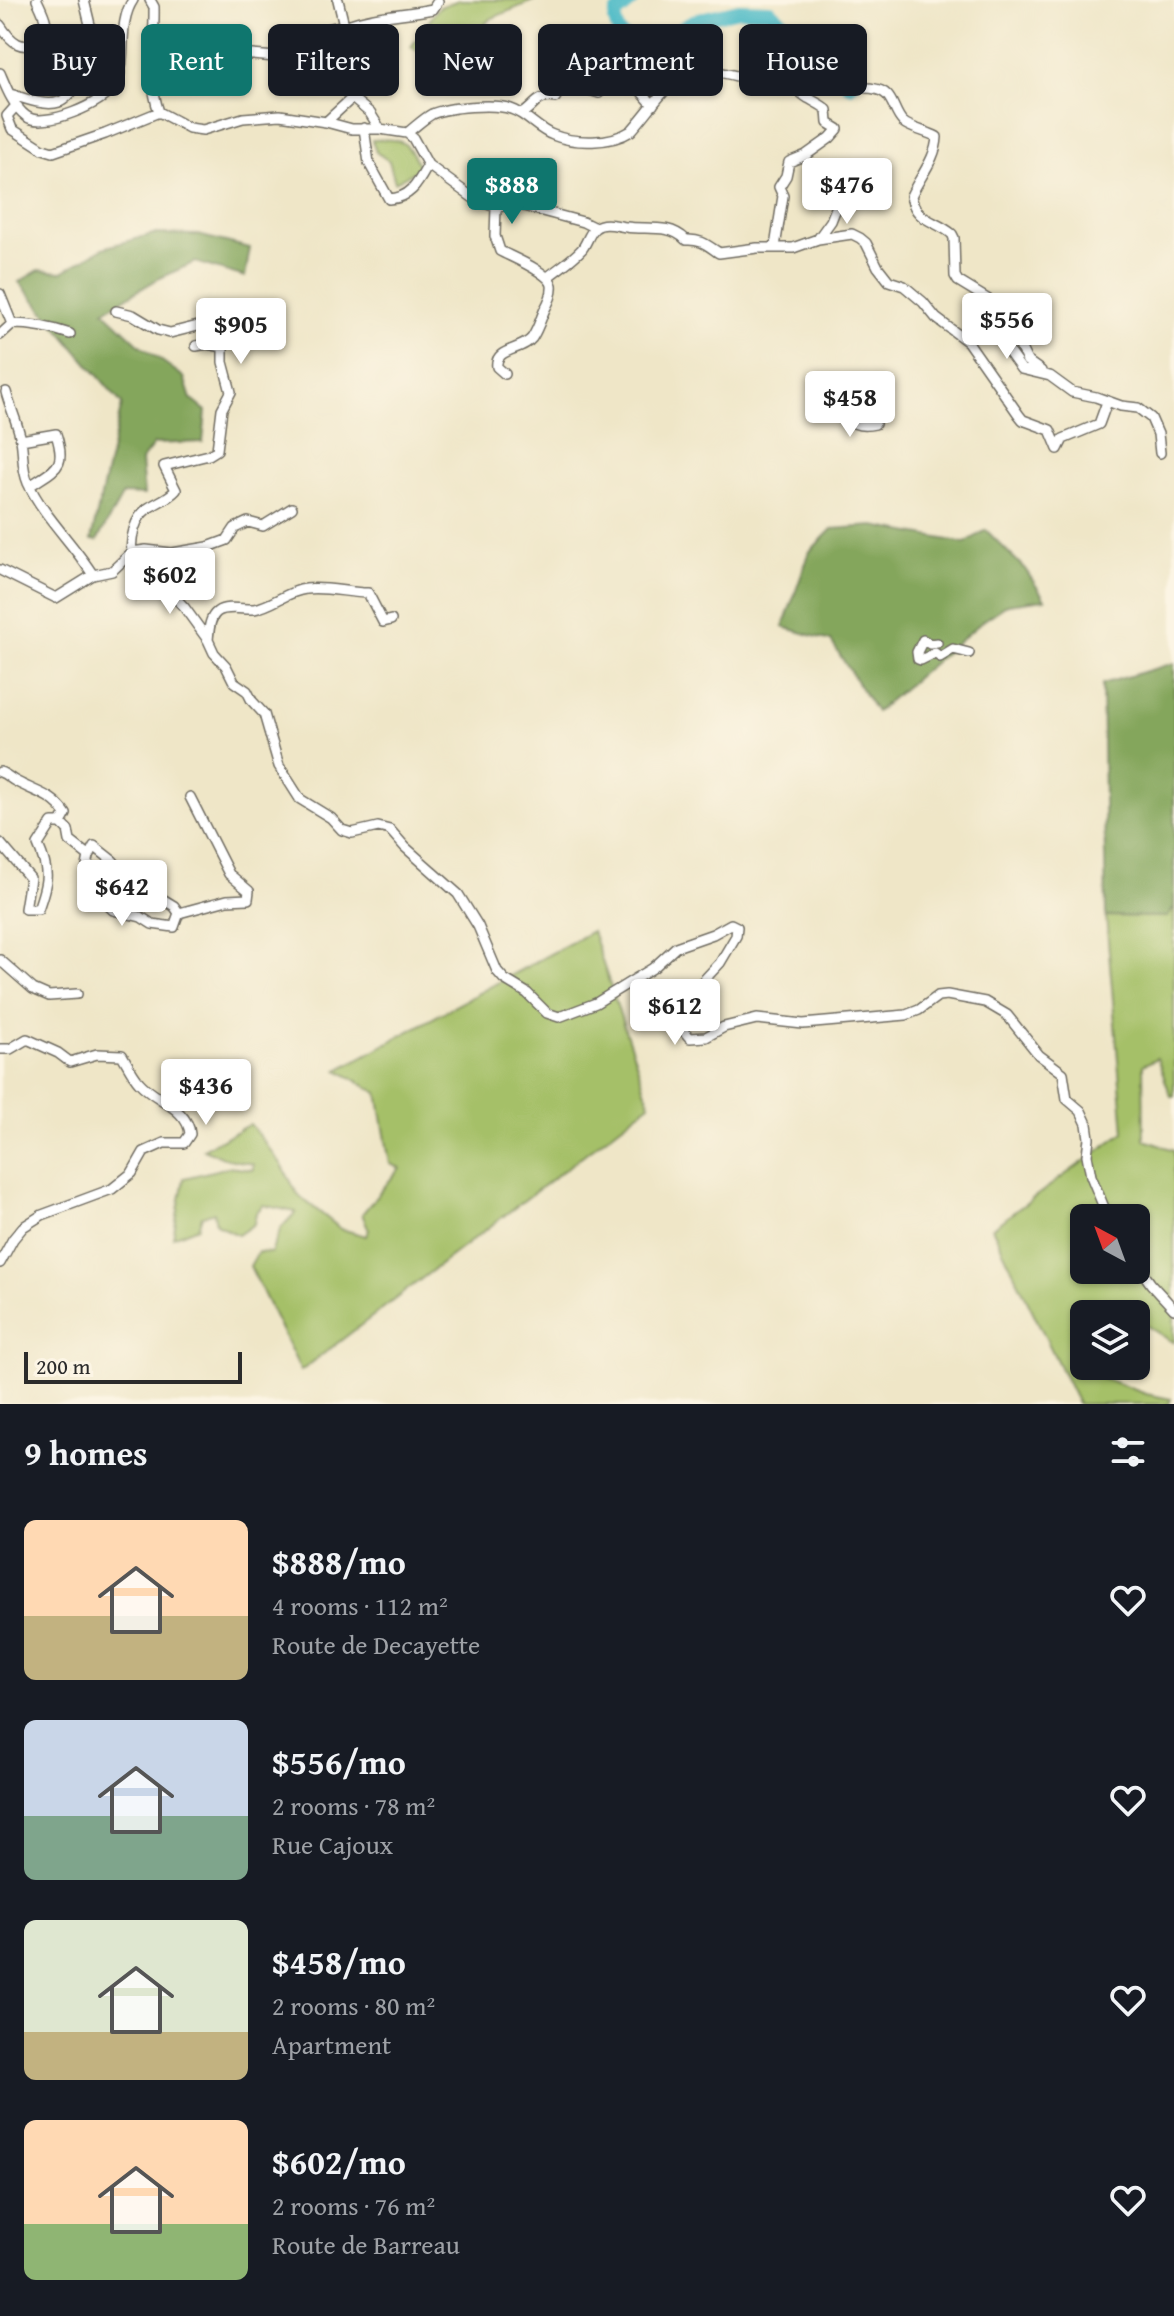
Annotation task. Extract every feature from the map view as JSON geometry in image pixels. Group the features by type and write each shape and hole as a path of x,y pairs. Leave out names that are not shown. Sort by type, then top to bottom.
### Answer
{"street":[{"path":"0,25 16,44 27,47 43,40 47,32 37,0"},
{"path":"10,94 56,103 89,82 95,73 94,45 84,0"},
{"path":"0,73 18,107 26,117 37,121 89,105 115,87 125,19 133,0"},
{"path":"150,0 154,7 153,24"},
{"path":"338,0 344,24"},
{"path":"356,24 377,16 433,9 438,1"},
{"path":"407,133 431,115 446,110 498,106 522,114 552,135 598,141 624,136 688,72 704,69 739,78"},
{"path":"867,89 877,89 886,94 906,125 937,137 937,147 911,196 913,207 921,216 952,234 955,276 958,281 994,303 1014,362 1021,369 1050,376 1072,392 1138,408 1151,418 1158,434 1160,453"},
{"path":"155,96 159,112 189,128 203,130 243,118 280,115 352,129 407,133 428,165 476,200 496,207 516,204 595,228"},
{"path":"522,114 537,100 556,96"},
{"path":"646,96 653,105"},
{"path":"775,247 783,196 779,187 786,176 789,162 806,155 838,129 828,123 824,107 804,96"},
{"path":"326,122 352,98 370,113 380,129"},
{"path":"18,107 7,116 12,129 53,152 159,112"},
{"path":"364,128 369,163 389,199 413,191 428,165"},
{"path":"818,239 831,221 840,198"},
{"path":"496,207 495,236 500,251 548,277 552,288 532,337 525,345 500,355 496,361 497,367 505,374"},
{"path":"548,277 583,247 595,228 609,224 658,227 686,240 697,239 719,253 793,248 818,239 852,234 866,243 889,281 904,286 936,318 968,342 1023,420 1050,430 1058,449 1063,439 1099,424 1107,402"},
{"path":"0,294 12,324"},
{"path":"116,311 133,315 158,330 170,333 214,322 221,329 223,362 231,392 222,409 217,450 209,455 164,466 176,490 145,510 134,530 132,552 138,562 184,607 234,682 247,691 264,714 279,766 300,799 331,818 342,830 352,833 378,827 390,830 458,894 504,979 527,993 554,1017 596,1003 653,968 676,947 731,924 737,927 736,936 720,963 704,980 700,996 683,1024 683,1030 690,1038 706,1037 724,1027 757,1019 803,1024 906,1015 938,996 947,995 997,1007 1018,1027 1039,1055 1063,1073 1067,1099 1081,1111 1087,1124 1091,1176 1103,1204"},
{"path":"0,335 12,324 41,326 70,334"},
{"path":"196,346 223,345 243,339"},
{"path":"6,392 21,440 22,468 30,486 46,513 93,575"},
{"path":"840,411 859,426 875,424"},
{"path":"21,440 56,434 62,452 58,466 30,486"},
{"path":"0,570 56,598 93,575 112,571 132,552 172,553 208,547 227,540 235,528 248,522 263,526 292,508"},
{"path":"208,640 209,626 215,613 221,609 257,609 308,588 368,593 383,622 391,620"},
{"path":"937,643 930,644 923,640 917,652 918,659 935,653 940,657 953,649 969,653"},
{"path":"0,772 58,802 66,814 61,823"},
{"path":"179,913 227,900 248,899 249,891 229,874 190,797"},
{"path":"0,843 30,878 25,909 38,909 48,881 45,861 38,845 52,823 61,823 68,830 70,841 89,856"},
{"path":"94,846 120,870 138,879 146,889 174,906 179,913 174,927 152,924 141,917 113,910 84,882 94,846"},
{"path":"0,960 33,989 49,996 77,994"},
{"path":"0,1049 10,1049 27,1039 70,1062 97,1054 122,1055 139,1082 181,1114 190,1127 190,1134 184,1143 164,1143 144,1152 132,1173 112,1189 42,1215 23,1227 0,1263"},
{"path":"1150,1283 1174,1309"}],"green space":[{"path":"459,0 535,0 490,19 485,24 427,24 439,7"},
{"path":"372,140 403,143 420,168 395,182 389,161 376,152"},
{"path":"153,234 198,235 250,248 245,277 195,262 158,279 104,311 141,346 184,377 191,399 206,411 203,442 154,444 141,461 144,495 123,494 97,541 91,540 122,404 19,282 39,270 62,272 103,248"},
{"path":"874,526 965,543 986,530 1025,569 1045,599 1008,604 983,621 876,712 831,641 783,627 810,551 832,529"},
{"path":"1174,663 1174,907 1167,917 1106,916 1102,684"},
{"path":"1174,907 1174,1096 1171,1096 1157,1058 1143,1065 1144,1140 1174,1150 1174,1343 1150,1328 1150,1300 1070,1300 1070,1380 1109,1380 1146,1394 1171,1399 1169,1404 1078,1404 992,1228 1124,1132 1106,916 1166,917"},
{"path":"592,931 650,1104 301,1371 250,1266 258,1252 271,1253 281,1228 296,1212 263,1205 256,1213 254,1224 238,1235 216,1224 214,1212 202,1216 198,1227 173,1237 184,1178 229,1167 253,1170 253,1164 203,1149 250,1124 282,1165 298,1195 341,1229 366,1236 369,1230 362,1214 400,1168 390,1164 378,1093 338,1070"}],"waterway":[{"path":"633,0 616,14 618,31 624,38 659,44 700,19 739,10 770,11 785,24"}]}
